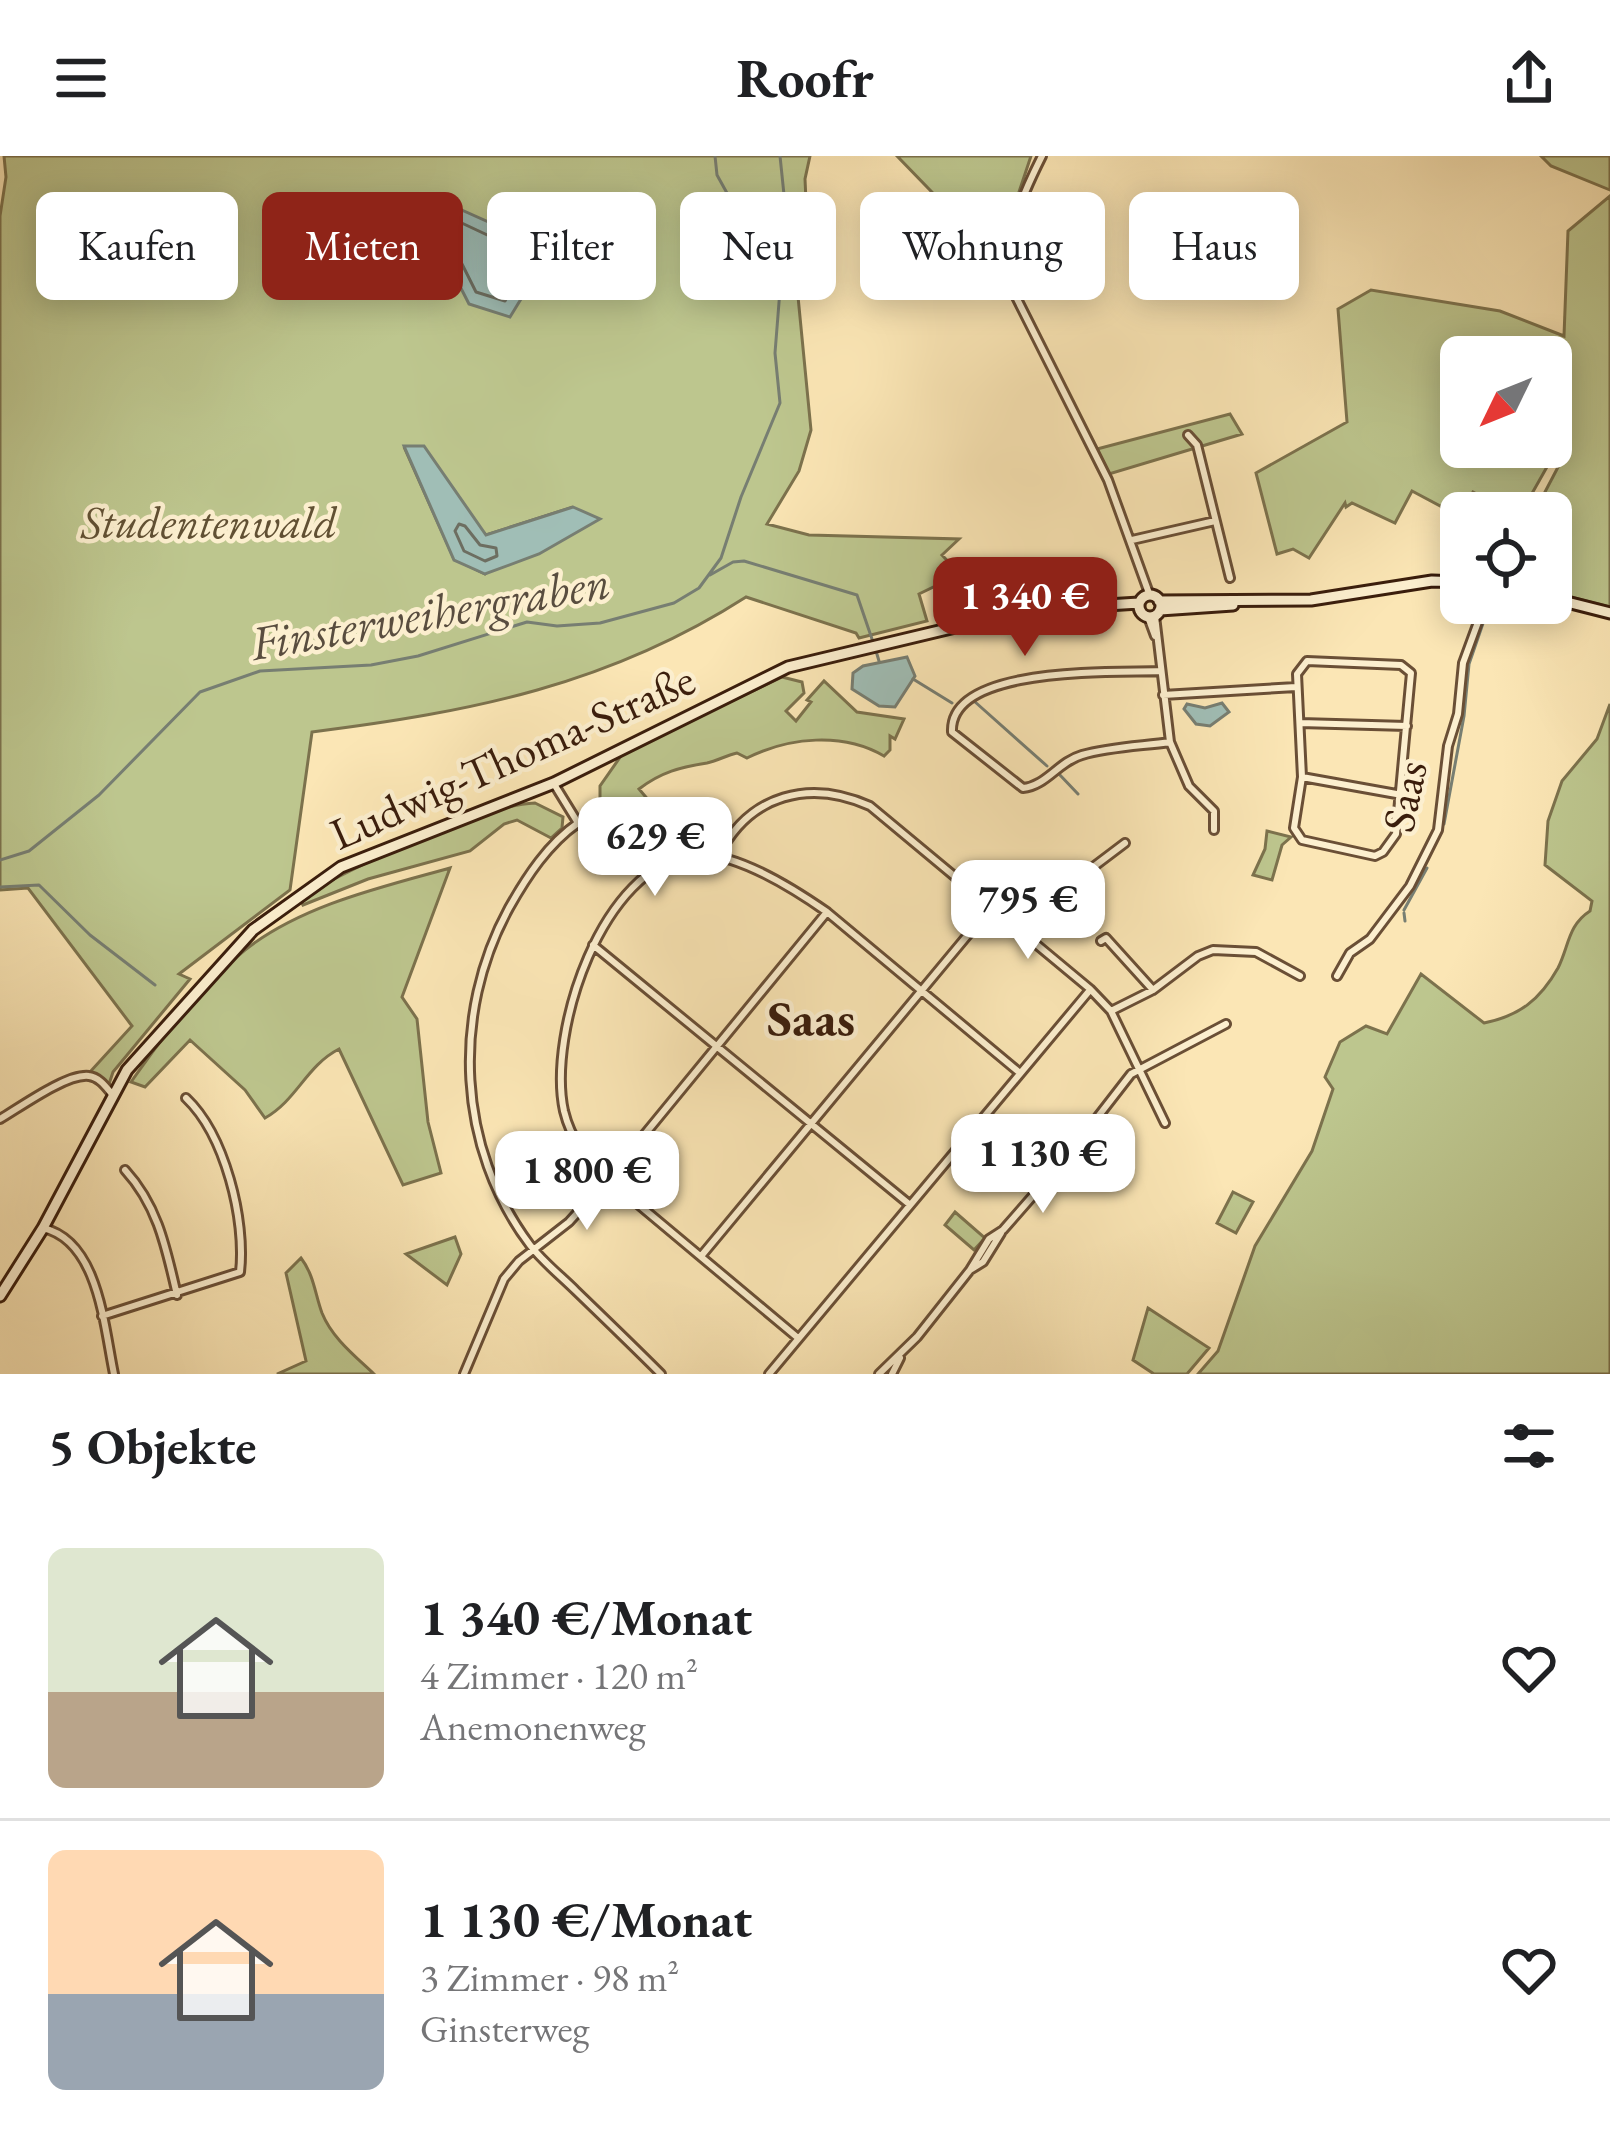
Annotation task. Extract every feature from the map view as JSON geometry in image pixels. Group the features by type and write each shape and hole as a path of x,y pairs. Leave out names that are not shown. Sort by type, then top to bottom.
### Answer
{"street":[{"path":"1042,156 1012,223 1007,252 1011,287 1094,450 1132,540 1150,608 1170,742 1189,786 1214,811 1214,830"},
{"path":"1188,435 1197,446 1230,578"},
{"path":"1132,540 1215,520"},
{"name":"Ludwig-Thoma-Straße","path":"0,1296 43,1228 112,1094 165,1023 253,930 341,867 554,783 788,667 1027,610 1311,600 1440,581"},
{"path":"1572,604 1610,614"},
{"name":"Saas","path":"1337,976 1350,953 1370,939 1410,886 1438,830 1462,663 1477,624"},
{"path":"1307,661 1401,665 1412,678 1396,833 1375,856 1299,838 1294,828 1302,777 1296,687 1297,674 1307,661"},
{"path":"1160,671 1006,682 965,700 952,720 952,732 1023,788 1035,786 1078,756 1170,742"},
{"path":"1163,694 1296,687"},
{"path":"1300,723 1408,725"},
{"path":"1302,777 1402,795"},
{"path":"554,783 578,823 649,876"},
{"path":"719,855 732,832 769,805 808,790 830,791 870,806 1090,988 1111,1011 1165,1123"},
{"path":"578,823 535,866 499,926 484,966 470,1028 473,1112 485,1158 507,1209 532,1248 661,1374"},
{"path":"1025,932 1084,874 1125,843"},
{"path":"798,1339 608,1179 572,1136 561,1079 567,1020 593,944 607,920 649,876 676,858 719,855 798,892 826,912 1020,1073"},
{"path":"702,1255 992,905"},
{"path":"464,1374 504,1279 532,1248 569,1222 608,1179 826,912"},
{"path":"1101,941 1106,938 1154,990"},
{"path":"593,944 909,1204"},
{"path":"1111,1011 1154,990 1196,952 1231,948 1256,952 1300,976"},
{"path":"769,1374 1090,988"},
{"path":"892,1374 970,1270 996,1246 1003,1230 1052,1174 1064,1167 1076,1145 1139,1067 1226,1024"},
{"path":"0,1119 84,1076 100,1081 112,1094"},
{"path":"102,1316 240,1272 224,1163 211,1128 187,1098"},
{"path":"125,1170 160,1222 177,1295"},
{"path":"43,1228 70,1239 80,1254 102,1316 114,1374"},
{"path":"879,1374 902,1355"}],"green space":[{"name":"Studentenwald","path":"4,156 810,156 806,192 680,192 680,300 798,300 811,430 799,471 767,524 809,535 959,539 942,555 960,574 919,594 927,621 859,638 856,633 746,597 643,652 537,690 428,715 312,732 290,890 179,974 190,979 113,1072 109,1084 89,1073 132,1026 28,888 0,890 0,216","holes":["404,447 486,535 573,507 485,574 454,559"]},
{"path":"897,156 1031,156 1019,192 932,192"},
{"path":"1541,156 1610,156 1610,190 1551,166"},
{"path":"1610,196 1610,607 1572,597 1572,492 1545,492 1558,468 1572,468 1572,336 1564,336 1568,231"},
{"path":"1371,290 1500,311 1564,336 1440,336 1440,468 1546,468 1533,492 1440,492 1440,506 1412,491 1395,523 1345,503 1309,558 1293,549 1277,554 1256,473 1347,422 1338,309"},
{"path":"1230,414 1242,434 1109,474 1097,449"},
{"path":"782,677 802,682 804,693 786,711 796,721 824,681 857,712 904,719 895,739 890,736 890,750 884,756 851,743 816,740 780,745 747,758 733,754 655,778 639,789 650,802 614,824 600,805 600,786 623,753"},
{"path":"1610,704 1610,1374 1198,1374 1218,1351 1255,1246 1312,1151 1333,1089 1325,1077 1340,1042 1366,1026 1387,1034 1421,974 1484,1023 1518,1011 1551,979 1573,929 1590,911 1592,901 1545,865 1548,821 1562,781 1597,739"},
{"path":"535,803 563,817 562,828 551,838 517,820 504,824 470,851 368,879 303,905 299,897 449,826"},
{"path":"1267,831 1291,837 1282,845 1272,880 1253,875"},
{"path":"450,868 402,997 417,1019 428,1122 441,1173 403,1185 339,1049 265,1118 245,1090 190,1040 145,1087 131,1082 198,995 267,934 343,899"},
{"path":"1233,1192 1253,1202 1236,1233 1217,1223"},
{"path":"955,1212 985,1238 974,1250 945,1225"},
{"path":"455,1237 461,1254 447,1285 406,1254"},
{"path":"301,1258 326,1322 374,1374 277,1374 306,1361 286,1273"},
{"path":"1148,1308 1209,1348 1187,1374 1154,1374 1133,1360"}],"water":[{"path":"463,211 487,221 487,300 520,300 510,317 469,304 463,292"},
{"path":"404,446 424,446 486,535 573,507 600,519 539,554 485,574 454,560"},
{"path":"907,657 915,676 895,707 879,706 852,689 853,673 863,666"},
{"path":"1222,703 1229,712 1210,726 1196,724 1184,709 1187,704 1205,708"}],"waterway":[{"path":"715,156 717,175 726,192"},
{"name":"Finsterweihergraben","path":"0,860 29,851 99,795 200,692 260,671 371,665 418,656 527,622 600,623 674,603 699,588 721,558 780,403 775,353 786,214 780,156"},
{"path":"710,575 744,561 857,595 873,642"},
{"path":"1444,824 1469,664 1483,624"},
{"path":"876,651 879,661"},
{"path":"913,679 952,703"},
{"path":"974,701 1047,766"},
{"path":"1059,774 1078,794"},
{"path":"1404,910 1427,868"},
{"path":"0,887 39,885 90,935 155,985"},
{"path":"1404,913 1405,921"}],"district":[{"name":"Saas","path":"811,1018"}]}
